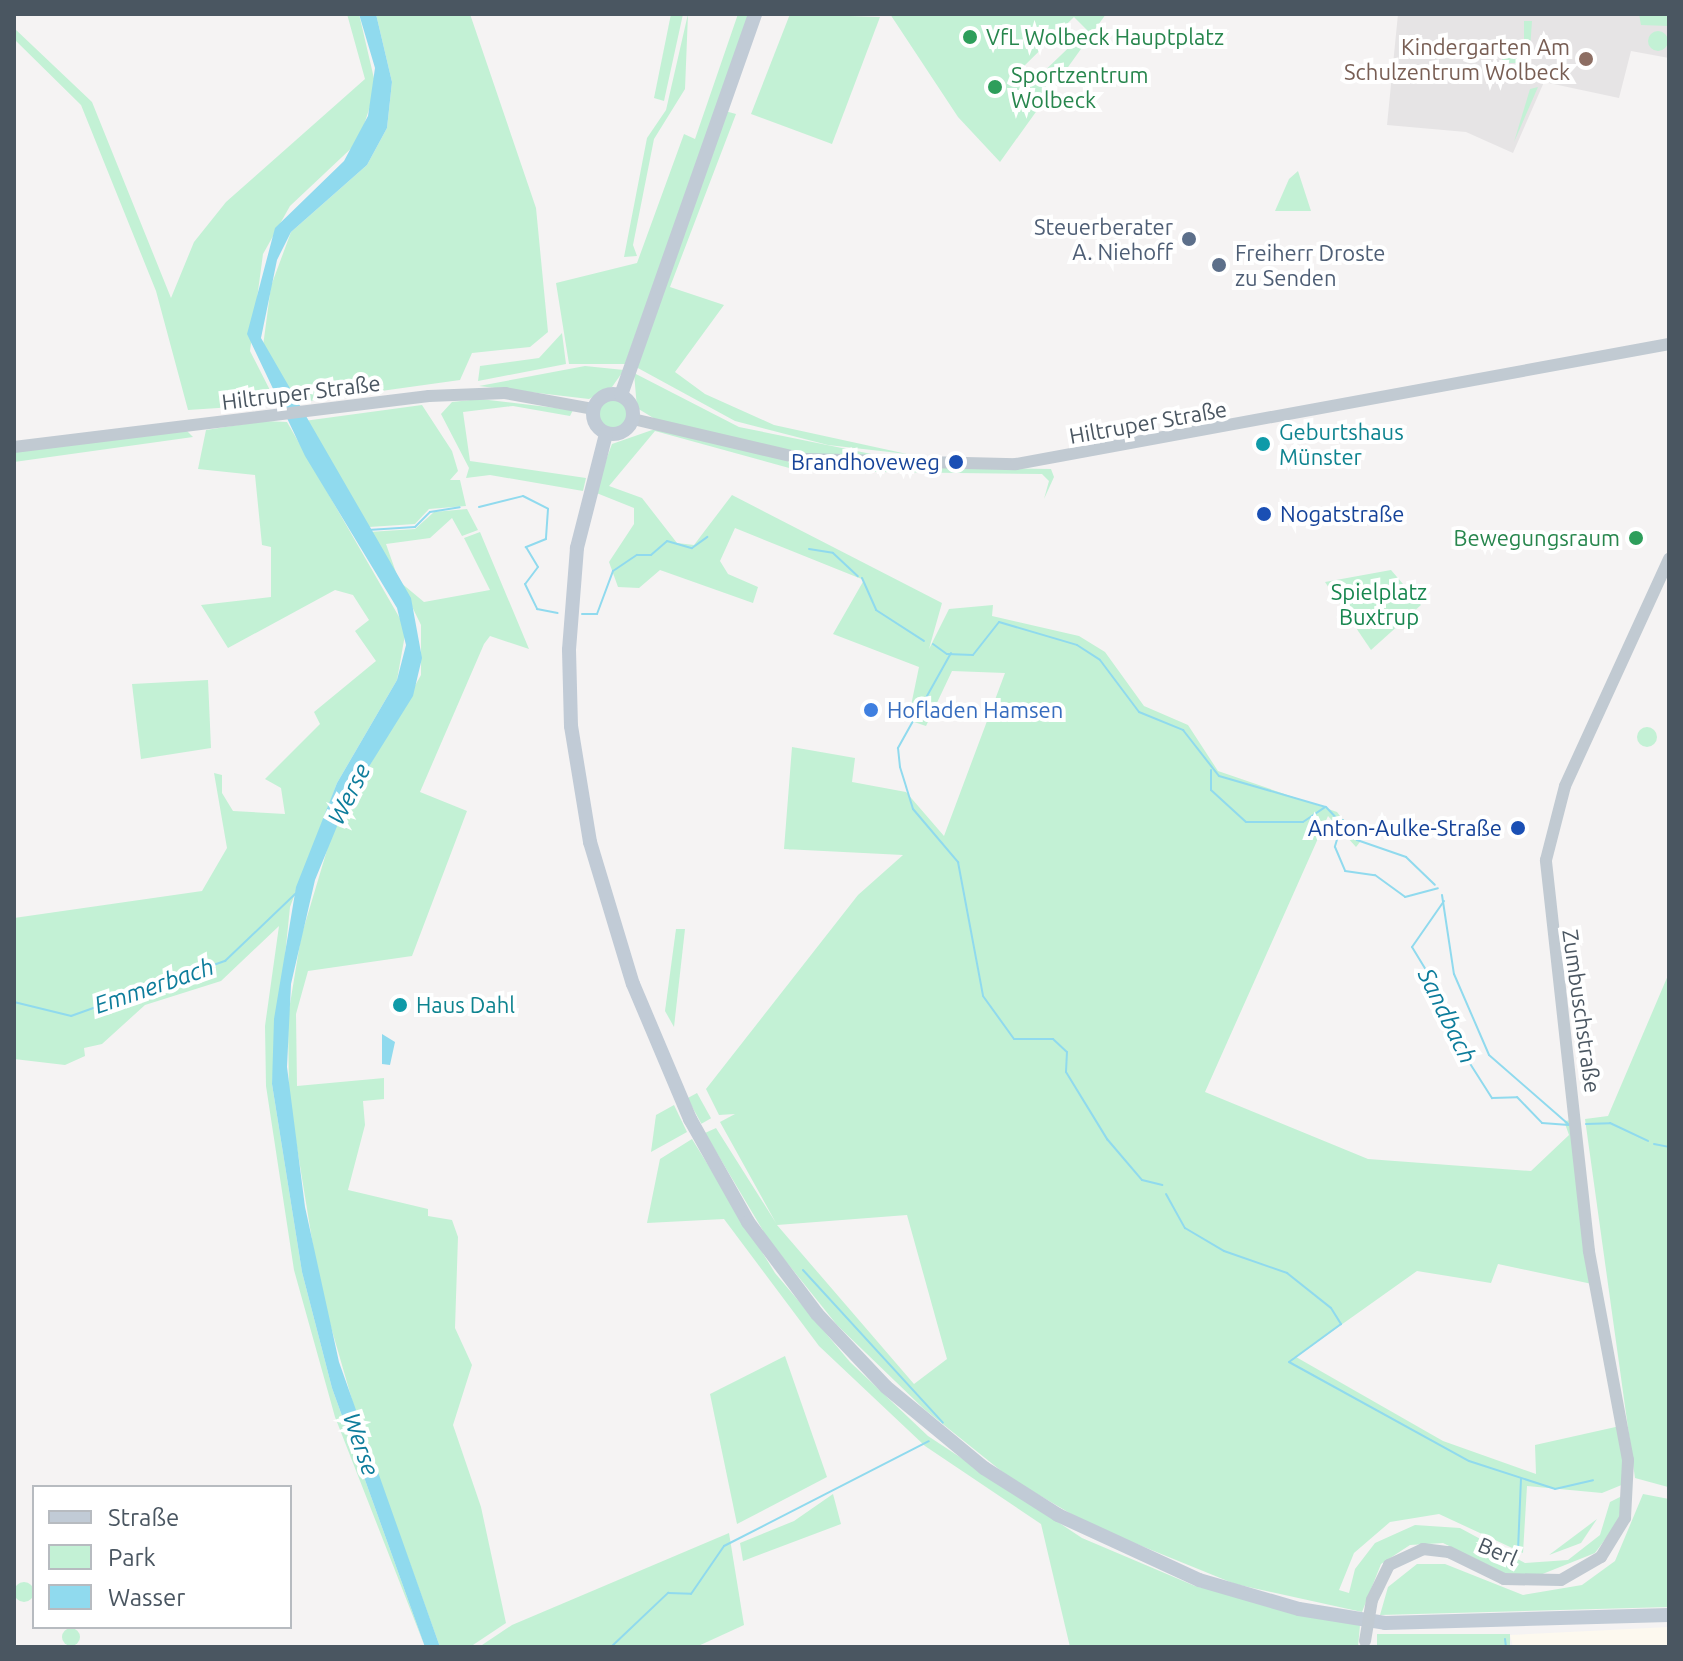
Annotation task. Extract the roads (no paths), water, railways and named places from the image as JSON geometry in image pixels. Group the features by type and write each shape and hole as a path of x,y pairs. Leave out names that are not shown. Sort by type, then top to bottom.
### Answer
{"main road":[{"path":"606,434 623,432 633,419 621,395 755,14"},
{"path":"621,395 607,394 593,409 606,434 571,600 573,743 609,912 690,1119 784,1273 858,1359 984,1468 1103,1539 1227,1590 1339,1617 1440,1626 1669,1615"}],"street":[{"name":"Hiltruper Straße","path":"633,419 804,459 1016,464 1669,344"},
{"name":"Hiltruper Straße","path":"14,447 308,411 505,393 593,409"},
{"name":"Zumbuschstraße","path":"1629,1489 1589,1251 1546,860 1565,786 1669,559"},
{"name":"Berl","path":"1365,1644 1372,1600 1389,1565 1423,1549 1525,1583 1576,1574 1612,1544 1629,1489"}],"water":[{"name":"Werse","path":"359,14 376,14 392,82 387,128 367,165 291,232 277,260 261,338 411,598 422,658 413,696 347,802 315,880 291,984 287,1067 305,1207 339,1362 440,1647 425,1647 332,1388 302,1272 272,1084 274,1019 296,887 337,783 397,680 406,645 397,608 305,456 247,334 275,228 344,161 368,116 375,68"},
{"path":"382,1034 395,1042 390,1065 382,1064"}],"waterway":[{"name":"Sandbach","path":"479,507 523,496 548,509 546,539 526,547 538,567 525,584 537,609 558,613"},
{"name":"Sandbach","path":"368,530 415,527 430,512 460,507"},
{"name":"Sandbach","path":"582,614 597,614 613,571 637,555 651,555 667,541 692,548 707,537"},
{"name":"Sandbach","path":"809,549 833,553 858,576"},
{"name":"Sandbach","path":"862,578 876,610 924,641"},
{"name":"Sandbach","path":"933,644 947,654 973,655 999,622 1077,645 1100,660 1139,712 1183,730 1219,776 1326,807 1357,840 1406,857 1435,885"},
{"path":"951,653 898,748 900,767 913,809 958,862 983,996 1014,1039 1053,1039 1067,1052 1066,1072 1107,1139 1142,1180 1162,1185"},
{"name":"Sandbach","path":"1211,770 1211,790 1246,822 1303,822 1325,807"},
{"name":"Sandbach","path":"1343,820 1335,847 1345,871 1375,875 1405,897 1438,888"},
{"name":"Emmerbach","path":"14,1002 71,1016 225,961 295,894"},
{"name":"Sandbach","path":"1442,895 1454,974 1489,1055 1568,1124"},
{"name":"Sandbach","path":"1444,901 1412,947 1443,998 1455,1040 1492,1098 1517,1097 1542,1123 1569,1125"},
{"name":"Sandbach","path":"1586,1124 1610,1123 1648,1141"},
{"name":"Sandbach","path":"1654,1144 1669,1147"},
{"path":"1166,1194 1185,1228 1224,1251 1287,1273 1331,1308 1341,1324 1289,1362 1469,1461 1555,1489 1593,1480"},
{"path":"803,1270 943,1423"},
{"path":"611,1647 668,1593 691,1594 724,1546 929,1441"},
{"path":"1518,1550 1521,1479"},
{"path":"1505,1639 1506,1647"}],"place":[{"name":"VfL Wolbeck Hauptplatz","path":"970,37"},
{"name":"Kindergarten Am Schulzentrum Wolbeck","path":"1586,59"},
{"name":"Sportzentrum Wolbeck","path":"995,87"},
{"name":"Steuerberater A. Niehoff","path":"1189,239"},
{"name":"Freiherr Droste zu Senden","path":"1219,265"},
{"name":"Geburtshaus Münster","path":"1263,444"},
{"name":"Brandhoveweg","path":"956,462"},
{"name":"Nogatstraße","path":"1264,514"},
{"name":"Bewegungsraum","path":"1636,538"},
{"name":"Hofladen Hamsen","path":"871,710"},
{"name":"Anton-Aulke-Straße","path":"1518,828"},
{"name":"Haus Dahl","path":"400,1005"}],"park label":[{"name":"Spielplatz Buxtrup","path":"1379,604"}]}
